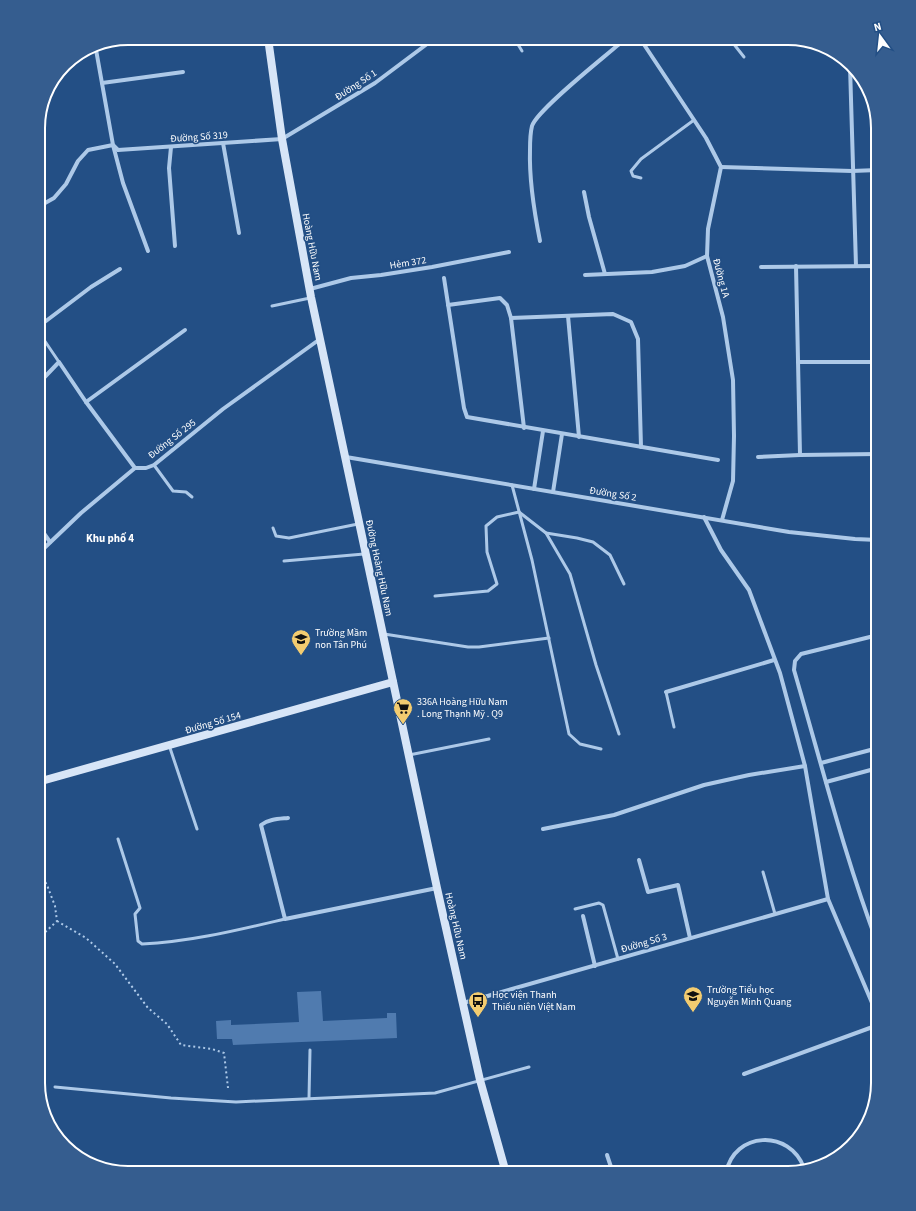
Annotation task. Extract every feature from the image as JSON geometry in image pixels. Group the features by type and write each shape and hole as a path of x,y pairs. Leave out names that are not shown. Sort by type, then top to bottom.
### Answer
{"main road":[{"name":"Hoàng Hữu Nam","path":"269,45 282,139 311,297 346,457"},
{"name":"Đường Hoàng Hữu Nam","path":"346,457 393,682"},
{"name":"Hoàng Hữu Nam","path":"393,682 480,1080 504,1166"},
{"name":"Đường Số 154","path":"45,780 393,682"}],"street":[{"name":"Đường Số 1","path":"282,139 375,83 426,45"},
{"path":"540,241 533,207 529,171 532,125 546,107 618,45"},
{"path":"644,45 706,138 721,167 871,170"},
{"path":"96,51 113,146 123,183 148,250"},
{"path":"102,83 183,72"},
{"path":"850,73 856,266"},
{"name":"Đường Số 319","path":"113,146 118,150 282,139"},
{"path":"223,143 239,233"},
{"path":"45,203 54,198 66,184 78,161 88,150 113,146"},
{"path":"171,147 169,168 174,246"},
{"name":"Đường 1A","path":"721,167 708,229 707,256 723,317 733,380 733,481 722,520"},
{"path":"584,192 605,274"},
{"name":"Hẻm 372","path":"310,289 351,278 432,268 509,252"},
{"path":"585,275 652,272 685,266 707,256"},
{"path":"796,266 800,455"},
{"path":"761,267 871,266"},
{"path":"45,322 91,287 120,269"},
{"path":"444,278 467,417 524,428 718,460"},
{"path":"448,305 500,298 507,305 511,318 524,428"},
{"path":"511,318 613,314 631,322 638,339 641,447"},
{"path":"568,316 579,437"},
{"path":"86,402 185,330"},
{"name":"Đường Số 295","path":"135,468 146,468 154,465 223,409 320,338"},
{"path":"45,377 59,362 86,402 135,468 81,513 45,547"},
{"path":"798,362 871,362"},
{"path":"534,489 543,431"},
{"path":"553,492 562,434"},
{"path":"758,457 871,454"},
{"name":"Đường Số 2","path":"346,457 789,532 871,540"},
{"path":"704,517 721,550 748,590 780,673 805,766 828,899 871,1000"},
{"path":"45,535 50,542"},
{"path":"871,637 801,654 795,661 794,670 845,849 871,927"},
{"path":"666,692 774,660"},
{"path":"821,763 871,750"},
{"path":"543,829 614,815 704,785 749,775 805,766"},
{"path":"826,782 871,770"},
{"path":"288,818 270,820 261,825 285,919 437,888"},
{"path":"639,860 648,892 678,885 690,938"},
{"name":"Đường Số 3","path":"463,1003 828,899"},
{"path":"583,916 595,966"},
{"path":"744,1074 871,1028"},
{"path":"727,1166 731,1158 738,1150 757,1140 767,1139 778,1141 787,1146 795,1152 802,1164"},
{"path":"607,1155 611,1166"}],"lane":[{"path":"519,45 522,50"},
{"path":"735,45 744,57"},
{"path":"641,178 633,176 631,171 641,159 694,120"},
{"path":"272,306 311,297"},
{"path":"45,341 59,362"},
{"path":"154,465 173,491 186,492 192,497"},
{"path":"512,485 532,560 569,734 580,744 601,749"},
{"path":"519,512 546,533 570,574 596,665 619,734"},
{"path":"435,596 488,591 497,584 487,552 486,526 497,517 519,512"},
{"path":"273,528 276,536 289,538 360,524"},
{"path":"546,533 593,542 610,555 624,584"},
{"path":"284,561 366,553"},
{"path":"383,634 468,647 479,647 549,638"},
{"path":"666,692 674,727"},
{"path":"409,755 489,739"},
{"path":"169,745 197,829"},
{"path":"118,839 140,908 135,914 138,941 142,944 167,943 247,928 285,919"},
{"path":"763,872 775,914"},
{"path":"575,909 599,903 603,905 618,959"},
{"path":"309,1098 310,1050"},
{"path":"55,1087 171,1098 236,1102 435,1093 529,1067"}],"path":[{"path":"45,882 55,906 57,921"},
{"path":"45,932 57,921"},
{"path":"57,921 86,938 115,964 148,1008 167,1024 181,1045 212,1049 224,1053 228,1088"}],"building":[{"path":"321,991 323,1021 387,1018 387,1013 396,1013 397,1038 233,1045 232,1039 217,1039 216,1021 231,1020 231,1025 299,1022 297,992"}],"place":[{"name":"Trường Mầm non Tân Phú","path":"301,656"},
{"name":"336A Hoàng Hữu Nam . Long Thạnh Mỹ . Q9","path":"403,725"},
{"name":"Trường Tiểu học Nguyễn Minh Quang","path":"693,1013"},
{"name":"Học viện Thanh Thiếu niên Việt Nam","path":"478,1018"}],"district":[{"name":"Khu phố 4","path":"110,538"}]}
